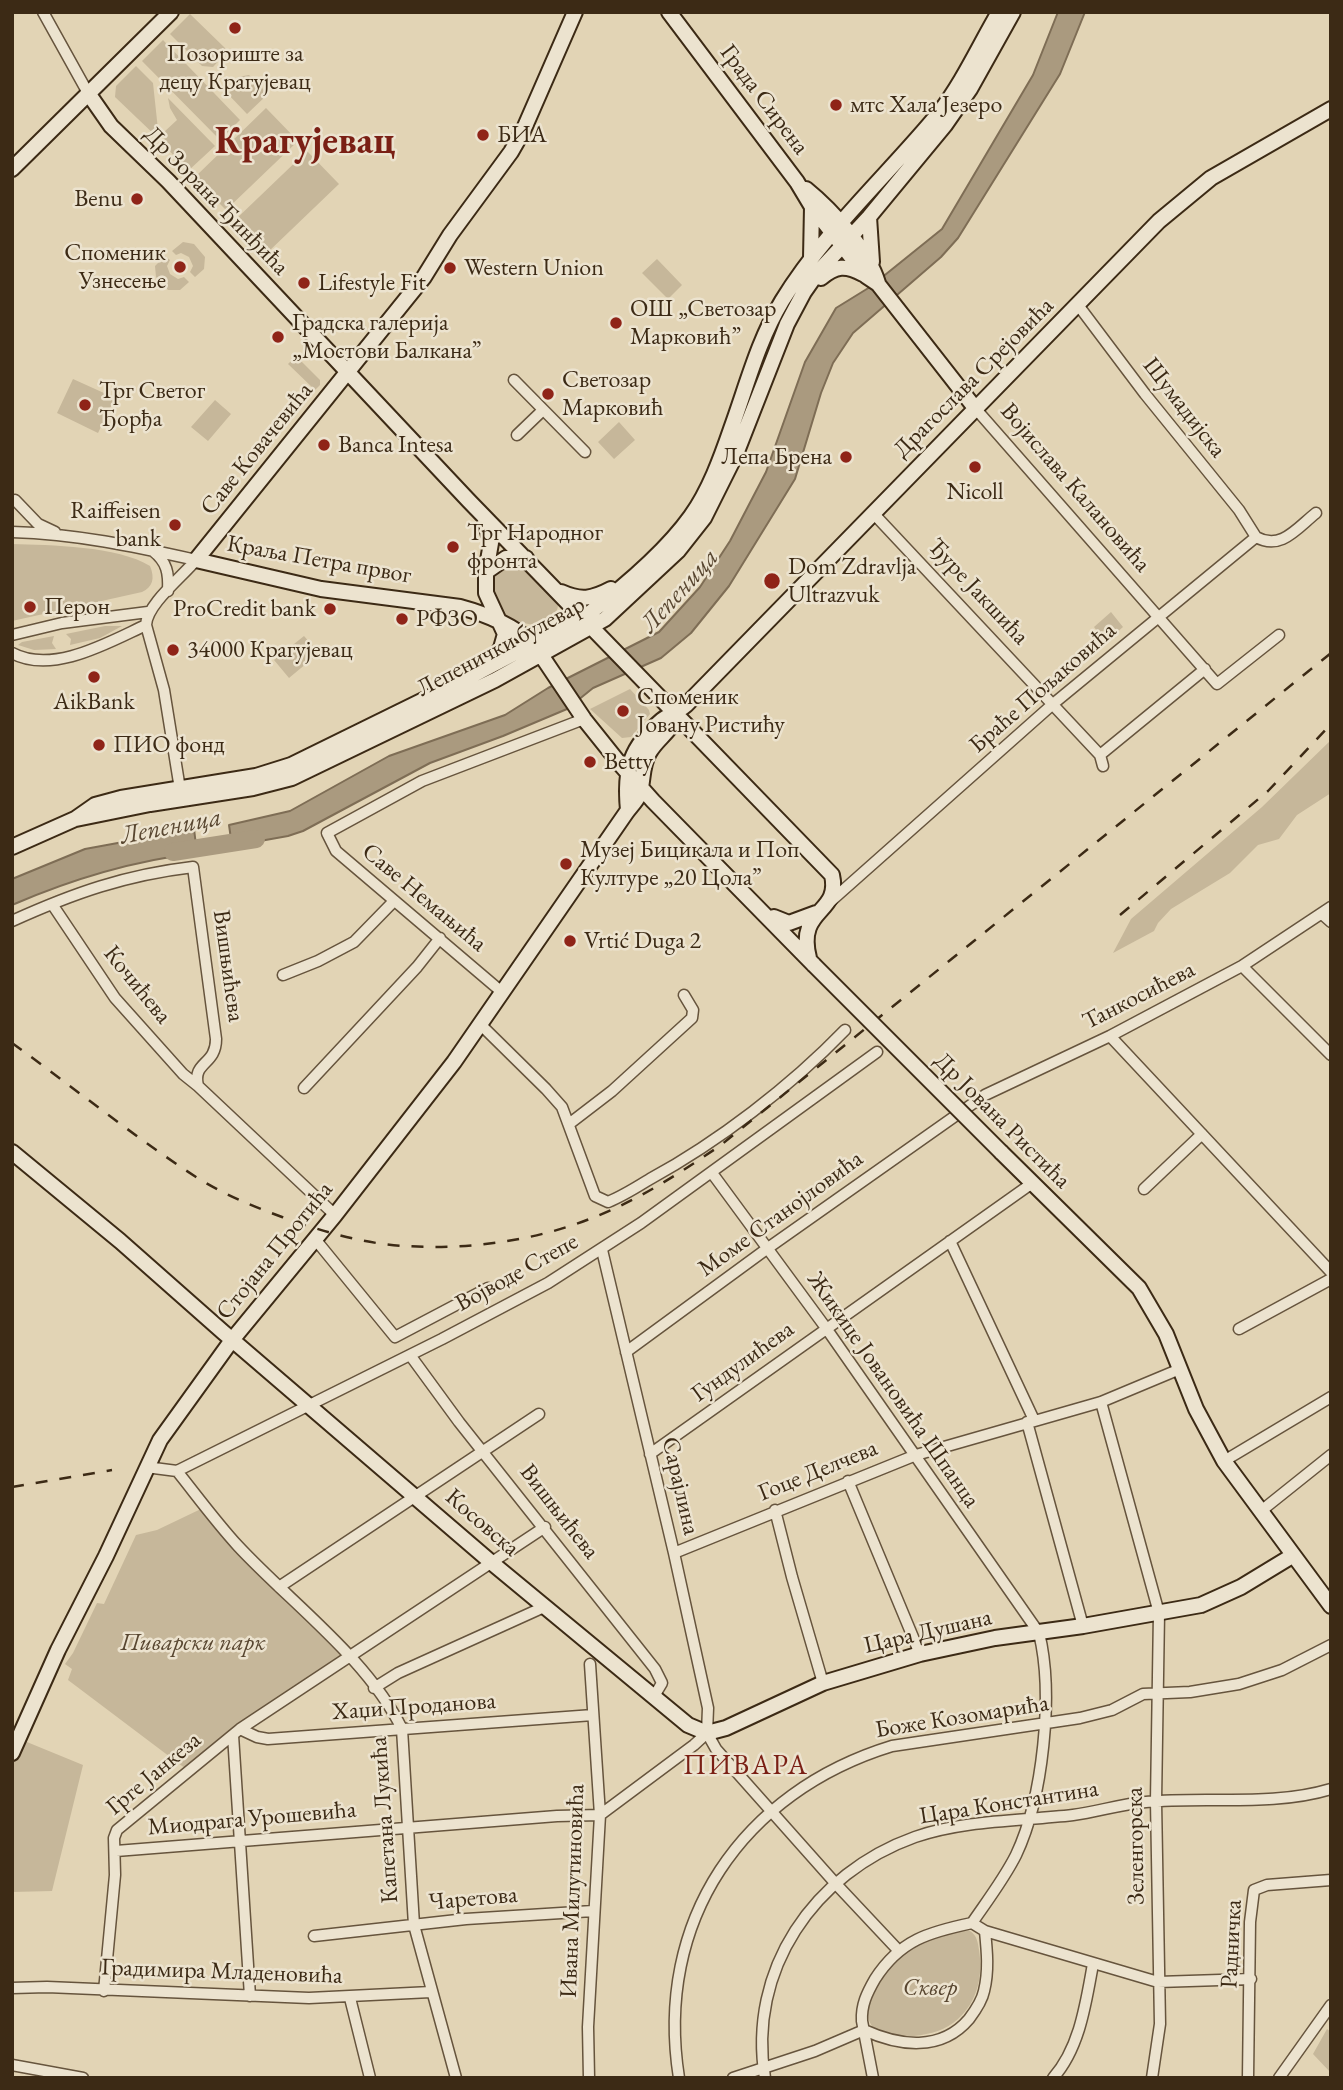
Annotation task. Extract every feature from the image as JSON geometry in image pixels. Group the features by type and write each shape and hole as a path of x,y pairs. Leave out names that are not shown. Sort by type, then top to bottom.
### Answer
{"street":[{"name":"Др Зорана Ђинђића","path":"43,12 111,126 168,181 347,373 832,875"},
{"path":"12,169 170,12"},
{"name":"Саве Ковачевића","path":"196,560 424,277 450,235 511,152 523,131 575,12"},
{"name":"Града Сирена","path":"669,12 797,182 847,241"},
{"name":"Лепенички булевар","path":"75,819 279,782 307,771 587,622 682,528 698,505 725,446 752,365 782,300 811,258 950,97 999,12"},
{"name":"Лепенички булевар","path":"587,622 605,619 678,551 705,519 736,454 787,324 804,292 818,272 935,140 957,109 1013,12"},
{"name":"Драгослава Срејовића","path":"631,754 663,720 677,713 1159,221 1222,170 1331,109"},
{"path":"811,258 817,204 848,204 880,181"},
{"path":"804,292 835,268 845,266 873,277 869,217"},
{"name":"Војислава Калановића","path":"847,241 901,315 975,408 1217,684 1279,635"},
{"name":"Шумадијска","path":"1078,305 1145,394 1239,510 1256,537"},
{"path":"514,380 584,452"},
{"path":"517,435 543,410"},
{"path":"12,501 15,500 38,524 58,534"},
{"name":"Ђуре Јакшића","path":"873,513 1100,755 1103,766"},
{"path":"1256,537 1266,542 1283,540 1316,513"},
{"path":"483,515 491,543 486,593 505,634 497,655 486,668"},
{"path":"12,532 58,534 149,548 196,560 148,612 146,625 164,690 180,789"},
{"name":"Браће Пољаковића","path":"830,901 1053,704 1256,537"},
{"path":"149,548 165,564 169,574 168,591"},
{"path":"486,572 506,558 526,558"},
{"name":"Краља Петра првог","path":"196,560 321,589 481,612 501,623"},
{"path":"556,590 587,599 628,581"},
{"path":"12,635 62,623 148,612"},
{"path":"501,623 538,649"},
{"path":"12,653 32,659 65,657 97,648 146,625"},
{"name":"Лепенички булевар","path":"12,847 75,819 95,805 121,798 256,776 291,765 486,668 538,649"},
{"name":"Др Јована Ристића","path":"538,649 582,716 640,787 1031,1184 1139,1288 1166,1334 1196,1409 1224,1461 1292,1556 1328,1597"},
{"path":"1100,755 1205,669"},
{"name":"Драгослава Срејовића","path":"628,810 635,803 643,765 651,749 673,726 677,713"},
{"name":"Саве Немањића","path":"503,993 336,851 327,836 328,831 422,781 582,716"},
{"path":"608,749 631,754 651,749"},
{"path":"628,810 631,754"},
{"name":"Стојана Протића","path":"12,1753 58,1650 162,1436 232,1340 335,1215 481,1025 628,810"},
{"name":"Вишњићева","path":"52,904 81,891 109,883 193,867 216,1039 212,1057 199,1067 198,1086"},
{"path":"762,910 786,923 800,920 817,912 830,901 832,875 849,878 861,873"},
{"path":"283,975 354,942 394,901"},
{"path":"12,921 52,904"},
{"name":"Кочићева","path":"52,904 115,998 183,1074 198,1086"},
{"path":"1326,911 1331,922"},
{"name":"Танкосићева","path":"961,1111 1002,1087 1110,1036 1242,966 1326,911"},
{"path":"811,961 805,937 817,912"},
{"path":"304,1088 417,967 440,938"},
{"path":"1242,966 1331,1055"},
{"path":"569,1124 612,1091 692,1018 693,1010 684,995"},
{"path":"481,1025 557,1100 569,1124 595,1196 603,1202 615,1199 681,1162 747,1117 845,1030"},
{"path":"1110,1036 1331,1272"},
{"name":"Војводе Степе","path":"177,1471 517,1300 602,1250 877,1052"},
{"path":"198,1086 335,1215"},
{"name":"Моме Станојловића","path":"626,1352 961,1111"},
{"path":"1144,1189 1202,1134"},
{"name":"Косовска","path":"12,1152 120,1241 544,1607 653,1698 688,1724 707,1733 716,1749 898,1950"},
{"name":"Жикице Јовановића Шпанца","path":"712,1173 826,1328 916,1455 954,1515 1039,1633"},
{"name":"Гундулићева","path":"650,1454 1031,1184"},
{"path":"315,1239 394,1336 488,1288"},
{"path":"950,1241 1031,1421 1083,1626"},
{"name":"Сарајлина","path":"602,1250 708,1708 707,1733"},
{"path":"1239,1329 1331,1279"},
{"name":"Вишњићева","path":"410,1355 436,1392 661,1678 661,1685 653,1698"},
{"name":"Гоце Делчева","path":"674,1553 916,1455 1101,1402 1180,1369"},
{"path":"1224,1461 1331,1397"},
{"name":"Зеленгорска","path":"1101,1402 1159,1613 1156,1801 1160,2039 1152,2078"},
{"path":"279,1587 539,1414"},
{"path":"1261,1511 1331,1455"},
{"path":"146,1467 177,1471"},
{"name":"Капетана Лукића","path":"177,1471 236,1545 349,1656 402,1729 414,1925 456,2078"},
{"path":"848,1481 920,1654"},
{"path":"775,1510 823,1683"},
{"name":"Грге Јанкеза","path":"104,1991 116,1851 114,1838 117,1830 237,1732 545,1528"},
{"name":"Цара Душана","path":"600,1815 707,1733 726,1728 823,1683 920,1654 995,1638 1159,1613 1213,1600 1292,1556"},
{"path":"374,1688 398,1673 544,1607"},
{"path":"972,1923 1016,1854 1038,1785 1045,1725 1044,1673 1039,1633"},
{"name":"Боже Козомарића","path":"680,2078 674,2024 677,1980 684,1947 702,1901 725,1862 772,1810 834,1769 872,1752 921,1741 1045,1725 1112,1710 1143,1694 1190,1692 1239,1684 1282,1671 1331,1645"},
{"name":"Ивана Милутиновића","path":"589,2078 588,2027 600,1815 590,1664"},
{"name":"Хаџи Проданова","path":"237,1732 268,1739 593,1715"},
{"path":"237,1732 240,1840 250,1996"},
{"name":"Цара Константина","path":"764,2073 764,2015 768,1990 779,1958 797,1927 836,1884 890,1848 914,1838 961,1826 1029,1820 1156,1801 1280,1799 1311,1795 1331,1788"},
{"name":"Миодрага Урошевића","path":"116,1851 600,1815"},
{"name":"Радничка","path":"1248,2078 1250,1922 1254,1890 1267,1885 1331,1880"},
{"name":"Чаретова","path":"314,1936 593,1911"},
{"path":"873,2078 861,2012 866,1996 879,1973 898,1950 937,1930 972,1923 985,1931 1158,1982 1251,1979"},
{"path":"733,2078 764,2073 864,2030 885,2039 916,2044 942,2039 962,2026 978,2006 985,1989 988,1970 985,1931"},
{"path":"1053,2078 1060,2070 1075,2039 1087,1999 1093,1964"},
{"name":"Градимира Младеновића","path":"12,1988 350,1998 431,1992"},
{"path":"350,1998 370,2078"},
{"path":"1279,2078 1331,2005"},
{"path":"12,2065 83,2078"}],"green space":[{"path":"190,14 227,52 213,67 202,66 170,34"},
{"path":"163,40 240,120 220,140 142,61"},
{"path":"136,66 153,83 159,139 115,97 116,86"},
{"path":"249,75 268,94 247,114 225,91 238,77"},
{"path":"168,98 215,146 188,171 165,146 164,132 177,120"},
{"path":"266,108 298,141 226,210 194,178"},
{"path":"307,151 339,184 266,254 234,221"},
{"path":"183,242 194,244 205,257 204,269 195,277 190,272 193,266 189,257 181,253 176,255 172,251"},
{"path":"165,256 170,260 167,266 170,274 178,279 184,277 189,282 180,290 168,290 156,277 155,266"},
{"path":"657,259 682,285 668,299 642,273"},
{"path":"296,356 320,380 320,385 315,390 288,364"},
{"path":"73,379 115,398 98,433 57,413"},
{"path":"215,400 231,414 208,441 191,427"},
{"path":"619,422 635,440 614,459 598,442"},
{"path":"12,544 83,548 120,554 150,566 152,582 149,588 142,592 12,621"},
{"path":"502,564 519,564 553,595 558,608 545,624 521,622 499,609 492,594 492,572"},
{"path":"1111,612 1123,627 1106,642 1094,627"},
{"path":"105,626 122,626 100,638 70,645 71,639 66,634"},
{"path":"54,636 52,643 56,649 34,650 18,645 22,642"},
{"path":"304,636 319,653 289,678 274,660"},
{"path":"630,689 650,714 631,737 622,738 590,709"},
{"path":"1331,740 1331,793 1297,815 1279,839 1258,845 1230,873 1171,909 1154,931 1113,953 1131,919 1262,807"},
{"name":"Пиварски парк","path":"203,1508 346,1657 190,1772 68,1680 72,1669 65,1664 97,1603 104,1604 136,1535 157,1530"},
{"path":"22,1740 83,1765 52,1891 12,1892 12,1764"},
{"name":"Сквер","path":"959,1930 970,1931 974,1935 978,1942 980,1959 978,1987 965,2012 948,2026 926,2034 891,2036 876,2030 869,2020 868,2008 881,1978 892,1964 917,1944"},
{"path":"1327,2029 1331,2032 1331,2073 1313,2054"}],"shaded area":[{"path":"1058,12 1085,12 1060,74 958,238 941,257 853,333 833,363 795,479 729,586 691,633 661,658 593,688 567,709 430,763 303,831 232,846 229,825 290,811 389,756 505,715 548,688 659,632 700,587 730,541 766,472 805,362 836,308 870,287 942,229 1033,75"},
{"path":"194,829 197,853 103,872 12,905 12,879 85,849"}],"waterway":[{"name":"Лепеница","path":"173,852 256,839"}],"railway":[{"path":"12,1043 196,1177 249,1204 282,1217 343,1236 405,1246 476,1245 547,1233 609,1211 643,1194 721,1145 1331,653"},
{"path":"1120,915 1268,791 1331,724"},
{"path":"12,1487 112,1470"}],"place":[{"name":"Позориште за децу Крагујевац","path":"235,28"},
{"name":"мтс Хала Језеро","path":"836,105"},
{"name":"БИА","path":"483,135"},
{"name":"Benu","path":"137,199"},
{"name":"Споменик Узнесење","path":"180,267"},
{"name":"Western Union","path":"450,268"},
{"name":"Lifestyle Fit","path":"304,283"},
{"name":"ОШ „Светозар Марковић”","path":"616,323"},
{"name":"Градска галерија „Мостови Балкана”","path":"278,337"},
{"name":"Светозар Марковић","path":"548,394"},
{"name":"Трг Светог Ђорђа","path":"85,405"},
{"name":"Banca Intesa","path":"324,445"},
{"name":"Лепа Брена","path":"846,457"},
{"name":"Nicoll","path":"975,467"},
{"name":"Raiffeisen bank","path":"175,525"},
{"name":"Трг Народног фронта","path":"453,547"},
{"name":"Dom Zdravlja Ultrazvuk","path":"772,581"},
{"name":"Перон","path":"30,607"},
{"name":"ProCredit bank","path":"330,609"},
{"name":"РФЗО","path":"402,619"},
{"name":"34000 Крагујевац","path":"173,650"},
{"name":"AikBank","path":"94,677"},
{"name":"Споменик Јовану Ристићу","path":"623,711"},
{"name":"ПИО фонд","path":"99,745"},
{"name":"Betty","path":"590,762"},
{"name":"Музеј Бицикала и Поп Културе „20 Цола”","path":"566,864"},
{"name":"Vrtić Duga 2","path":"570,941"}],"district":[{"name":"Крагујевац","path":"305,143"},
{"name":"ПИВАРА","path":"746,1766"}]}
